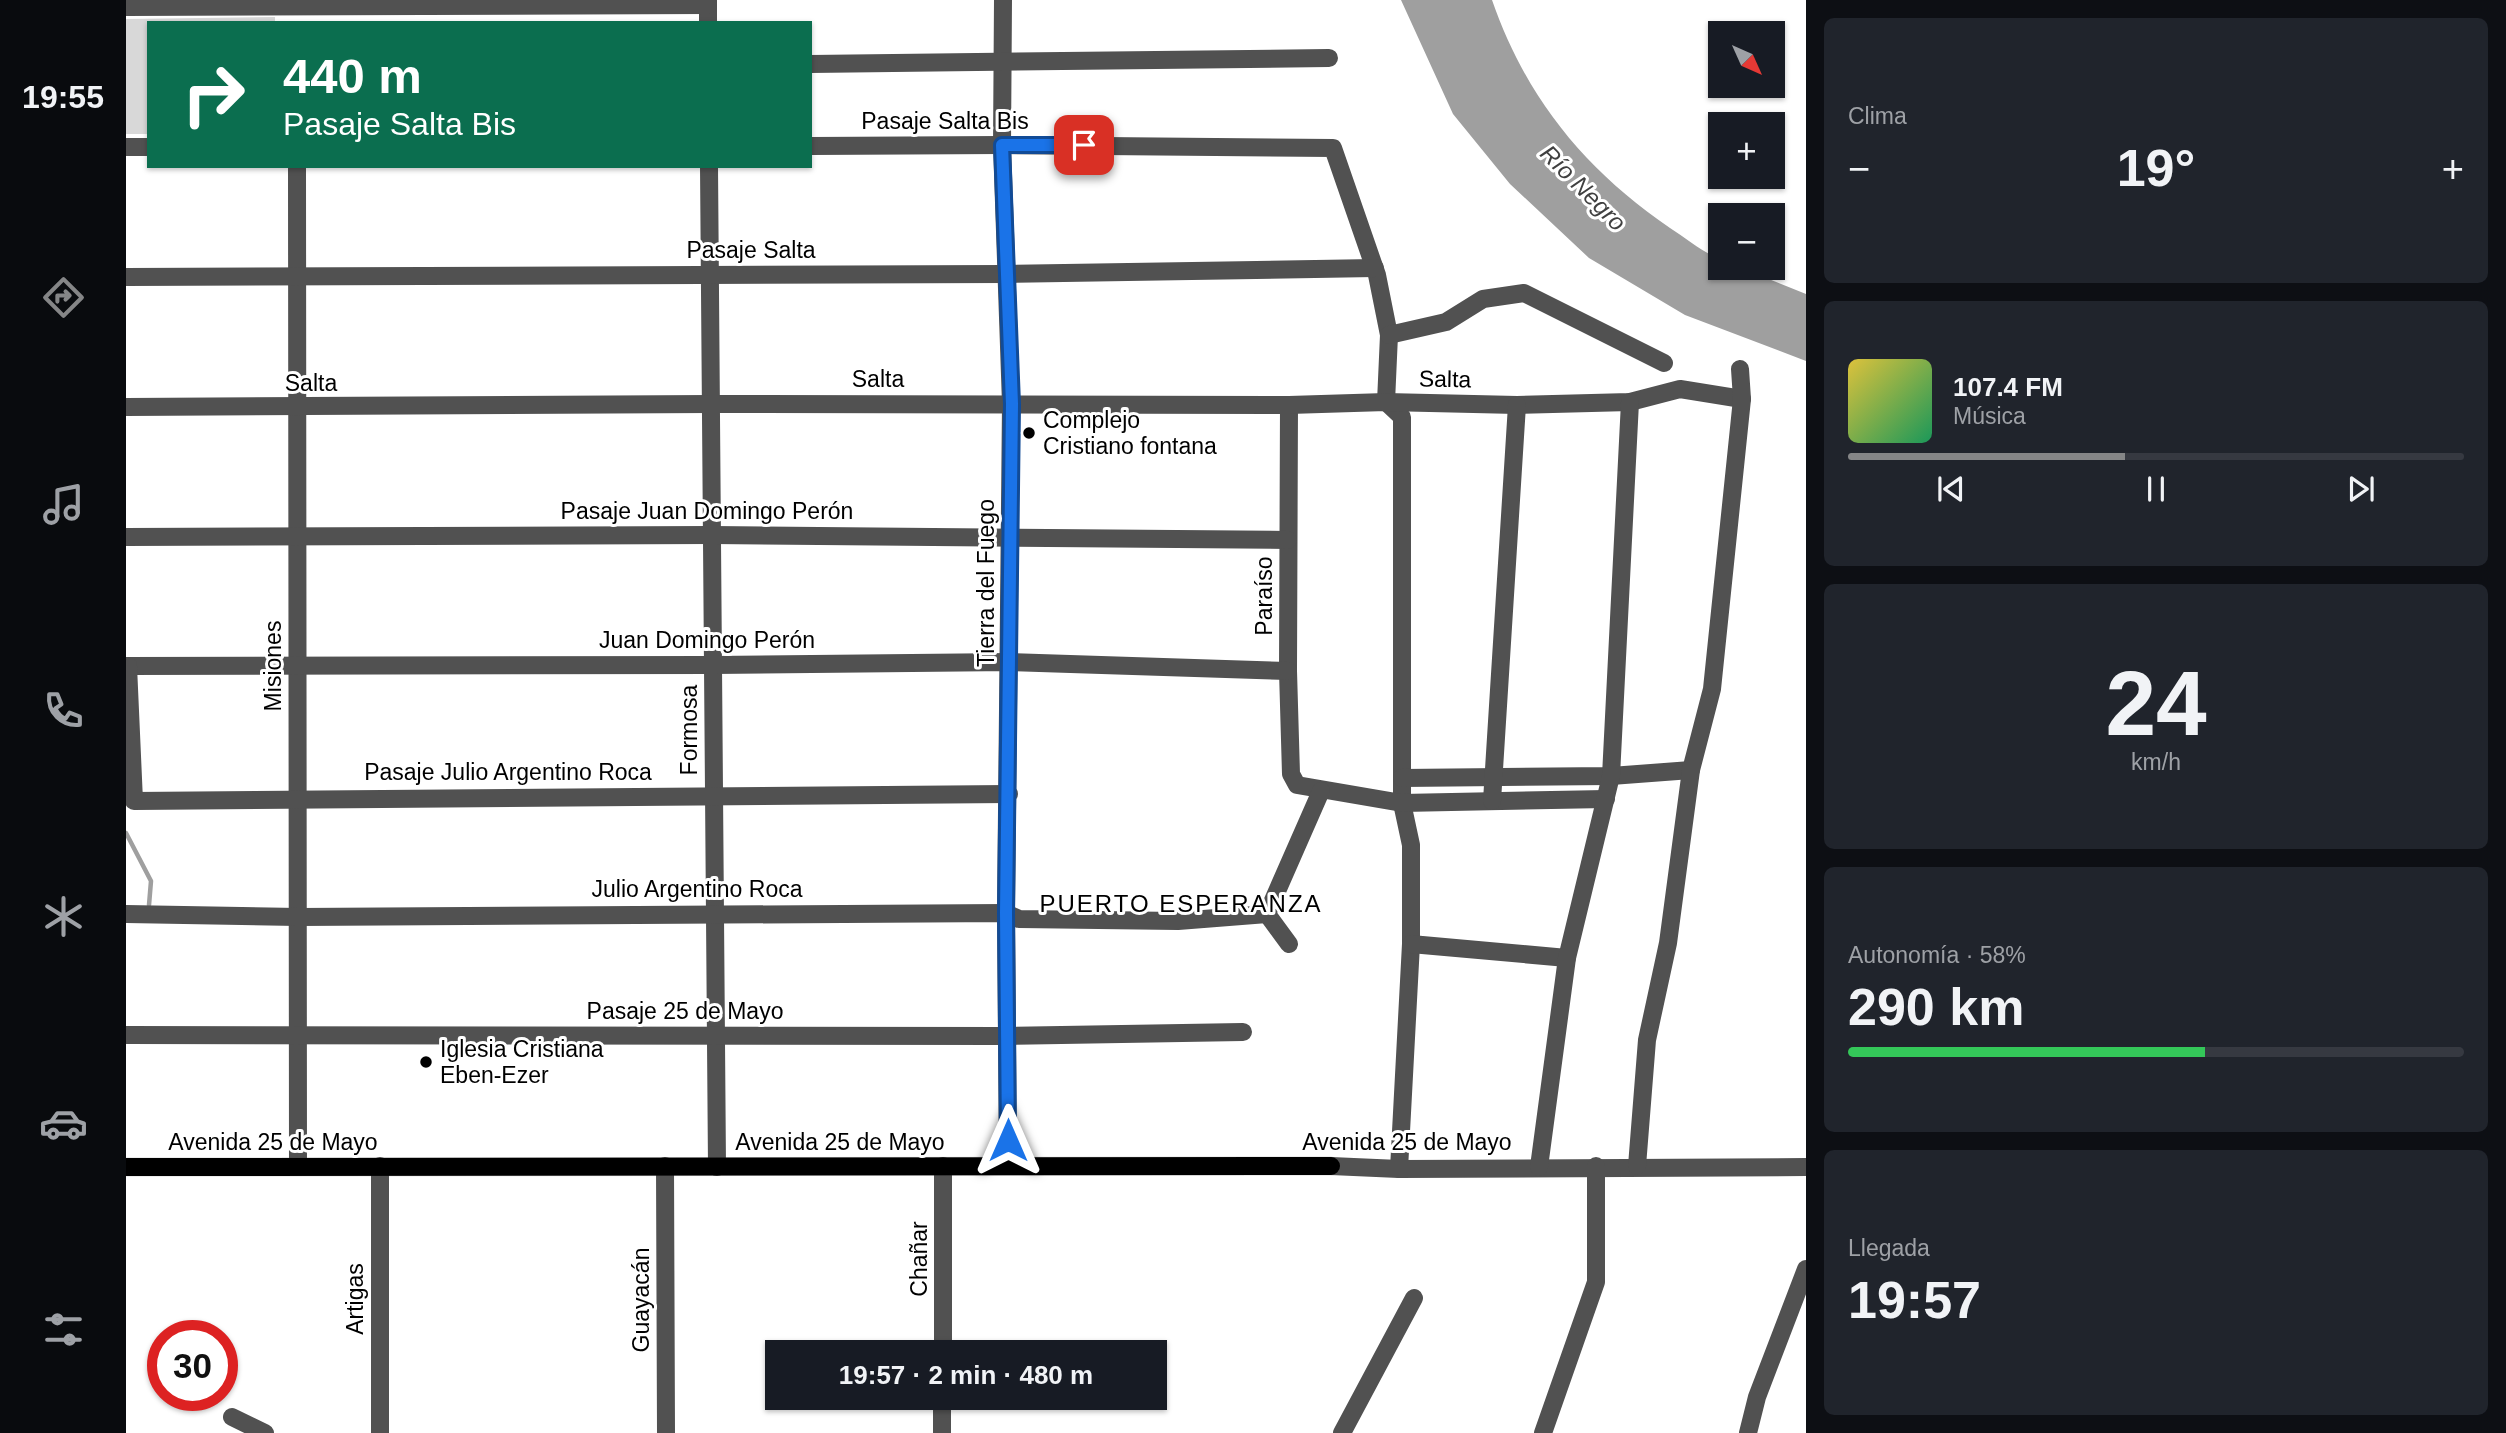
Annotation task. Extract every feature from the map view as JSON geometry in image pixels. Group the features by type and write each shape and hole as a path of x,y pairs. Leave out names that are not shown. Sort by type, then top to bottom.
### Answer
{"main road":[{"name":"Avenida 25 de Mayo","path":"126,1167 1331,1166"}],"street":[{"name":"Tierra del Fuego","path":"1003,0 1002,145 1012,404 1006,913 1008,1166"},
{"path":"126,6 297,10 708,9"},
{"path":"812,64 1329,58"},
{"path":"126,147 147,146"},
{"name":"Pasaje Salta Bis","path":"812,146 1333,148 1375,268"},
{"name":"Misiones","path":"297,168 298,1166"},
{"name":"Formosa","path":"709,168 717,1167"},
{"path":"1375,268 1389,335 1386,402 1402,417 1402,803 1411,845 1411,944 1399,1168"},
{"name":"Pasaje Salta","path":"126,276 1007,274 1375,268"},
{"path":"1389,335 1446,322 1483,299 1524,293 1664,363"},
{"path":"1637,1166 1647,1040 1668,943 1691,770 1712,689 1742,399 1741,369"},
{"name":"Salta","path":"126,407 1289,405 1386,402 1517,405 1630,402 1680,389 1742,399"},
{"path":"1539,1167 1567,958 1611,776 1630,402"},
{"name":"Paraíso","path":"1289,405 1288,671 1291,774 1297,785 1321,791"},
{"path":"1492,801 1517,405"},
{"name":"Pasaje Juan Domingo Perón","path":"126,537 712,534 1288,540"},
{"name":"Juan Domingo Perón","path":"127,666 1011,662 1288,671"},
{"name":"Pasaje Julio Argentino Roca","path":"127,666 134,801 1009,794"},
{"path":"1402,778 1611,776 1691,770"},
{"path":"1289,944 1267,914 1321,791 1402,803 1606,799"},
{"name":"Julio Argentino Roca","path":"126,914 298,916 1006,913 1019,919 1178,921 1267,914"},
{"path":"1411,944 1567,958"},
{"name":"Pasaje 25 de Mayo","path":"126,1035 1008,1036 1243,1032"},
{"name":"Artigas","path":"380,1166 380,1433"},
{"name":"Guayacán","path":"665,1166 666,1433"},
{"name":"Chañar","path":"943,1166 943,1340"},
{"name":"Avenida 25 de Mayo","path":"1331,1166 1806,1167"},
{"path":"1543,1433 1596,1282 1597,1166"},
{"path":"1748,1433 1757,1397 1806,1269"},
{"path":"1342,1433 1414,1298"},
{"path":"942,1433 943,1410"},
{"path":"232,1417 265,1433"}],"shaded area":[{"path":"275,17 275,21 147,21 147,134 126,134 126,19"}],"water":[{"name":"Río Negro","path":"1401,0 1492,0 1522,69 1562,129 1611,182 1639,206 1708,253 1708,280 1771,280 1806,294 1806,361 1685,315 1589,258 1510,184 1453,114"}],"waterway":[{"path":"126,833 151,881 149,905"}],"place":[{"name":"Complejo Cristiano fontana","path":"1029,433"},
{"name":"Iglesia Cristiana Eben-Ezer","path":"426,1062"}],"district":[{"name":"PUERTO ESPERANZA","path":"1181,904"}],"route":[{"path":"1008,1140 1006,913 1012,404 1002,145 1084,145"}]}
